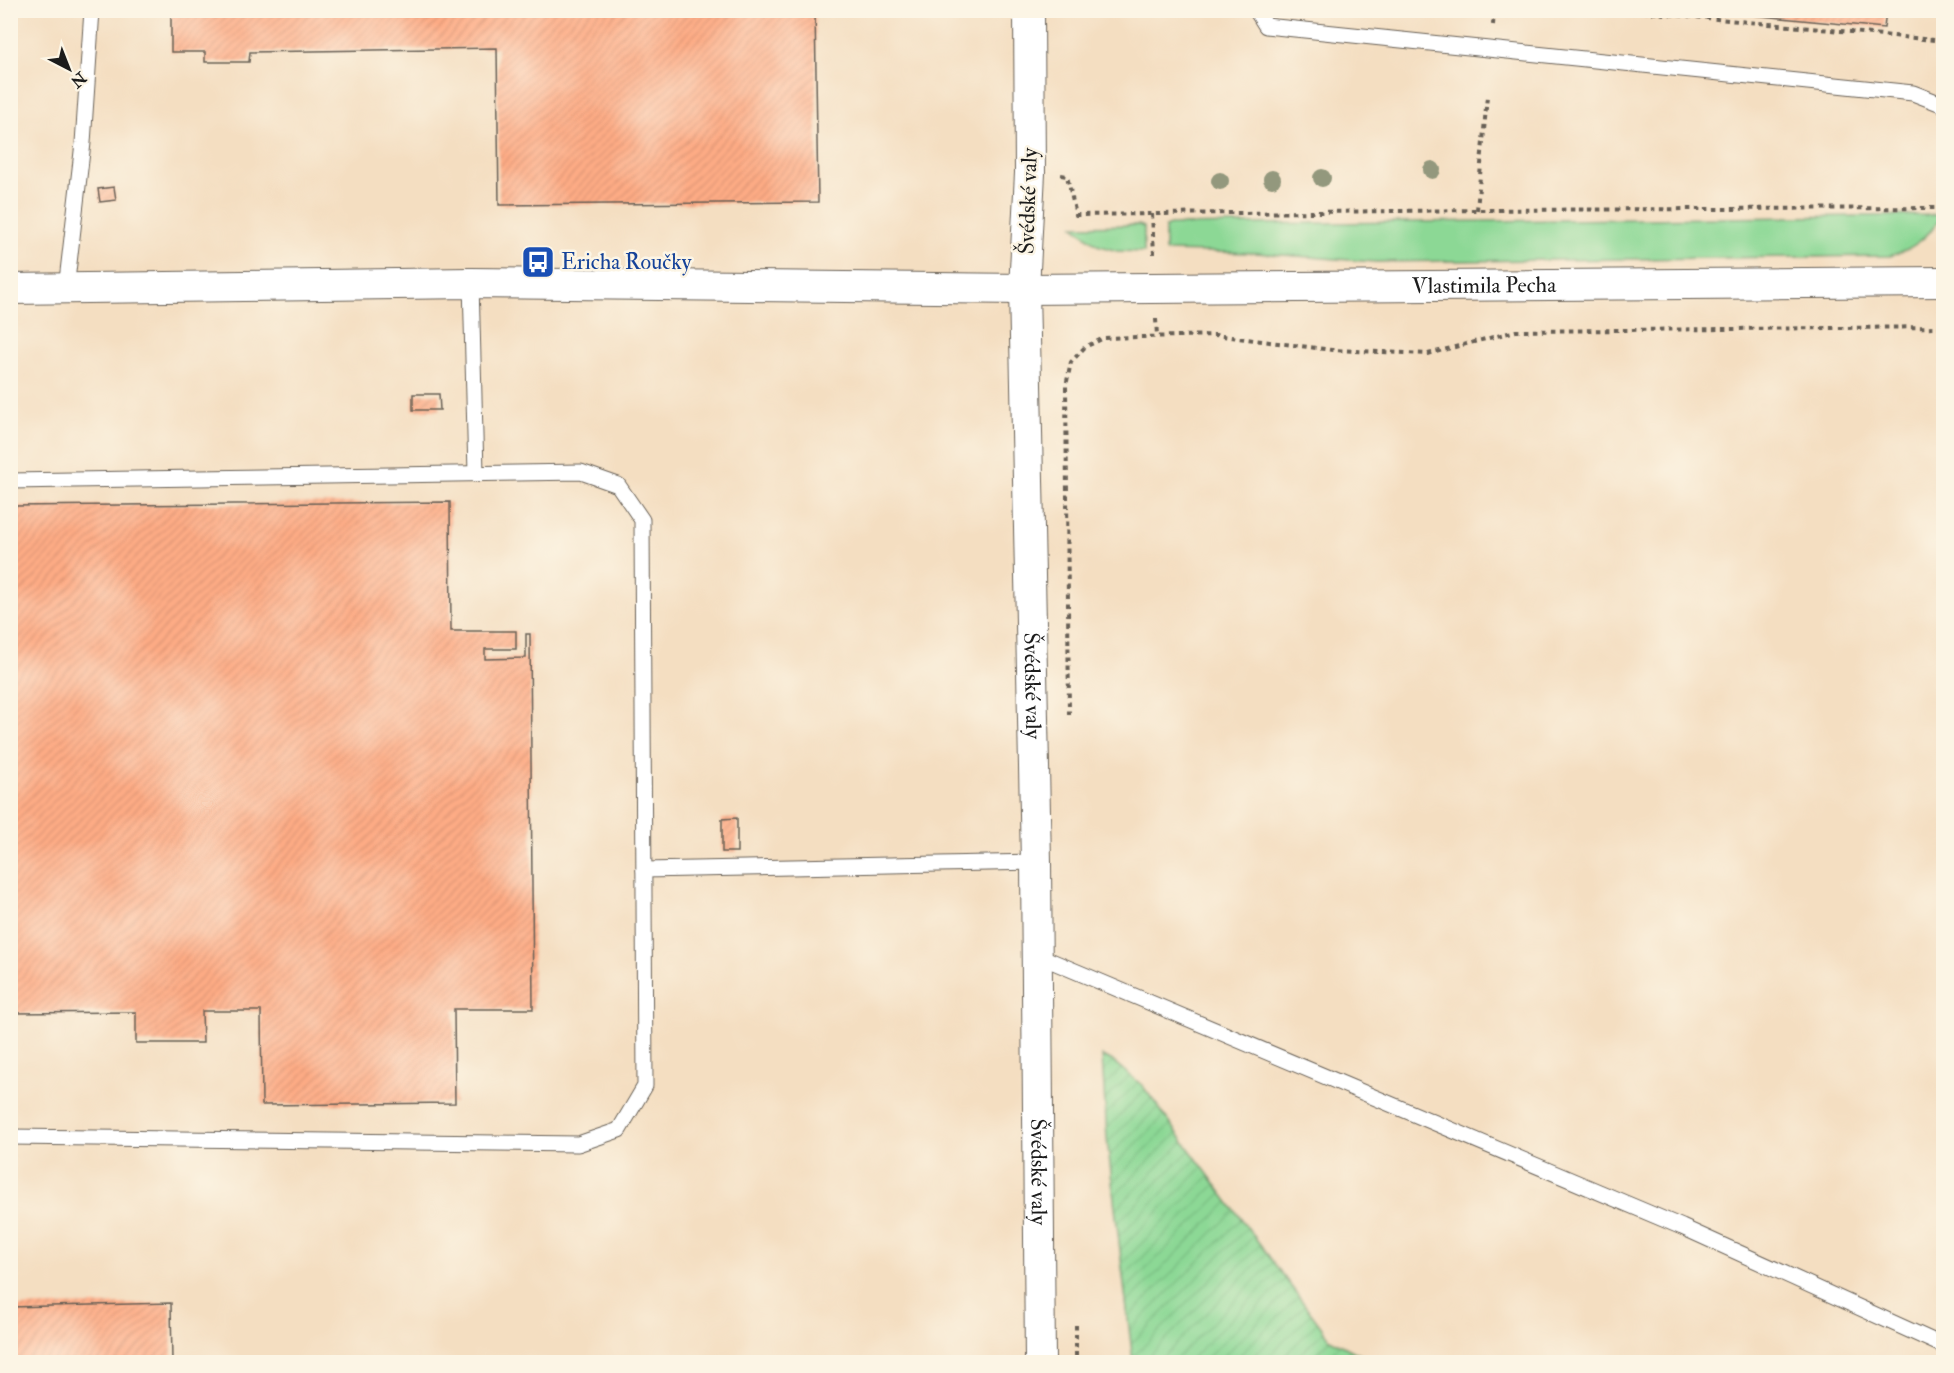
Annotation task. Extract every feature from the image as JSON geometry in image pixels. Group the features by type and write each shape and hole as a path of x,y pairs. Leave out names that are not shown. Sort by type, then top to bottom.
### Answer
{"street":[{"name":"Švédské valy","path":"1029,10 1030,172 1024,289 1036,862 1040,1362"},
{"name":"Vlastimila Pecha","path":"1024,289 1944,282"},
{"path":"10,289 471,283 1024,289"}],"lane":[{"path":"66,288 83,143 92,10"},
{"path":"1256,10 1266,26 1912,93 1944,105"},
{"path":"471,283 476,473"},
{"path":"10,481 581,472 618,485 642,520 645,1086 619,1130 578,1144 10,1137"},
{"path":"644,870 1036,862"},
{"path":"1037,955 1682,1227 1944,1346"}],"path":[{"path":"1492,29 1494,10"},
{"path":"1625,10 1944,41"},
{"path":"1477,210 1486,96"},
{"path":"1030,172 1067,176 1076,215 1944,208"},
{"path":"1069,720 1066,386 1071,362 1085,347 1104,338 1215,335 1332,350 1428,354 1516,332 1944,327"},
{"path":"1076,1315 1076,1362"}],"green space":[{"path":"1943,215 1920,241 1890,256 1376,262 1256,253 1165,251 1165,227 1170,225"},
{"path":"1139,225 1144,227 1144,252 1117,251 1097,245 1074,226"},
{"path":"1102,1056 1111,1060 1142,1085 1330,1339 1374,1362 1133,1362 1107,1139"}],"building":[{"path":"171,10 815,10 818,202 499,205 497,48 250,52 249,62 205,62 205,52 171,52"},
{"path":"1721,10 1886,10 1884,28 1721,12"},
{"path":"114,187 116,200 100,202 98,189"},
{"path":"413,394 439,394 440,410 413,410"},
{"path":"450,502 451,631 516,631 516,649 485,649 485,659 526,658 526,634 530,634 533,1009 454,1009 455,1103 262,1105 261,1011 202,1011 203,1043 136,1043 136,1012 14,1013 14,1045 10,1045 10,506"},
{"path":"737,818 737,852 722,852 722,819"},
{"path":"171,1303 172,1362 10,1362 10,1307"}],"place":[{"name":"Ericha Roučky","path":"538,262"}]}
